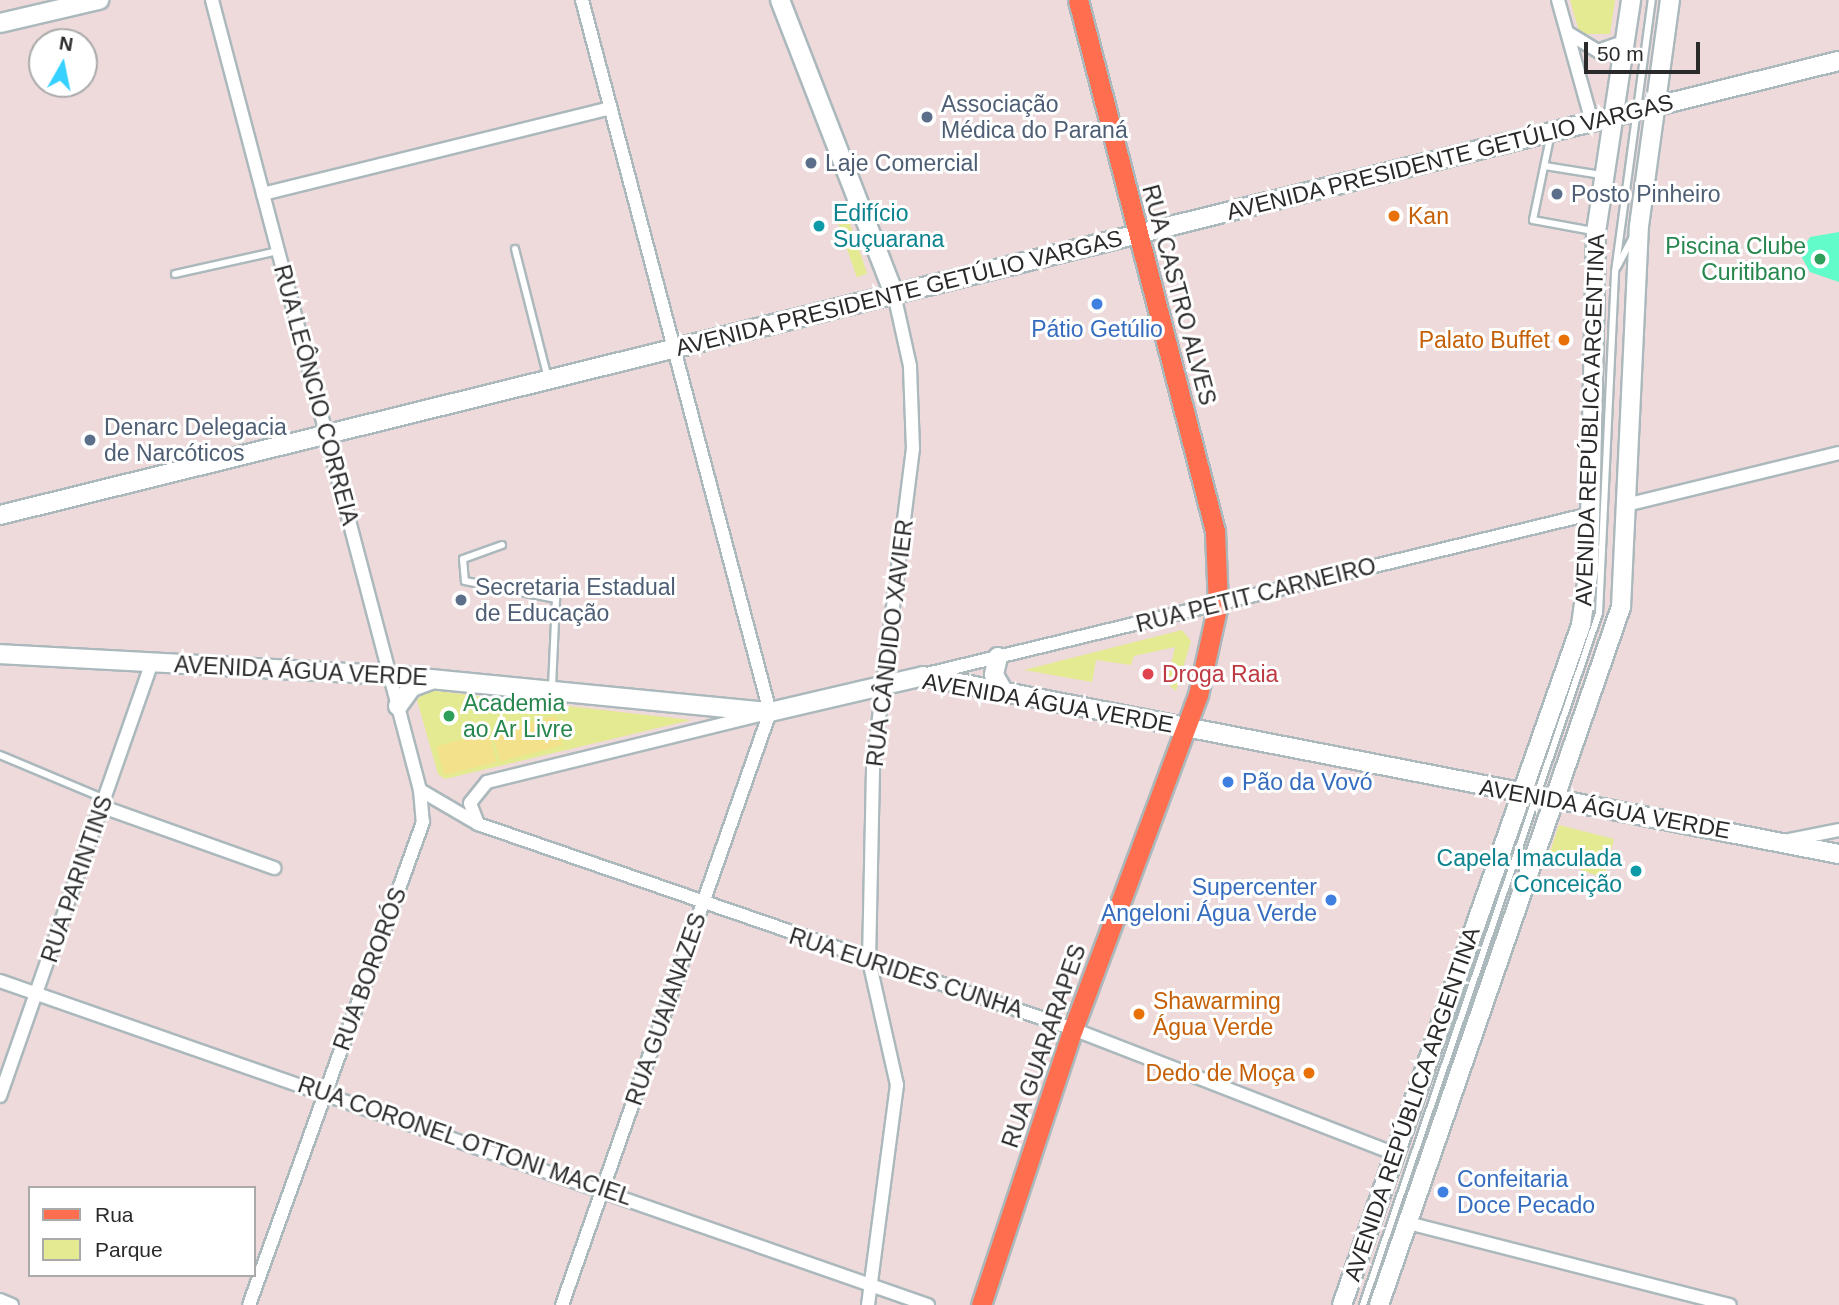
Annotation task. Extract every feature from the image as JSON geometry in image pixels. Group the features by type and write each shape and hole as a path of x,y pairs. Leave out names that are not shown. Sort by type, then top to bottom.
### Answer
{"main road":[{"path":"0,23 99,0"},
{"name":"RUA CÂNDIDO XAVIER","path":"780,0 894,294"},
{"name":"RUA CASTRO ALVES","path":"1078,0 1215,531 1218,604"},
{"name":"AVENIDA REPÚBLICA ARGENTINA","path":"1342,1305 1519,795 1581,625 1590,514 1596,232 1631,0"},
{"name":"AVENIDA REPÚBLICA ARGENTINA","path":"1379,1305 1547,800 1617,621 1630,504 1639,226 1651,107 1671,0"},
{"name":"AVENIDA PRESIDENTE GETÚLIO VARGAS","path":"0,515 1839,61"},
{"name":"RUA GUARARAPES","path":"981,1305 1073,1029 1186,728 1218,604"},
{"name":"AVENIDA ÁGUA VERDE","path":"0,654 390,675 770,712 923,676 1519,795 1839,854"},
{"path":"998,657 994,675 1004,692"},
{"path":"398,706 412,687 435,679"}],"street":[{"name":"RUA LEÔNCIO CORREIA","path":"212,0 420,790"},
{"path":"478,824 470,803 487,782 770,712 582,0"},
{"path":"1558,0 1592,122"},
{"path":"1566,30 1574,41 1598,51 1623,42"},
{"path":"263,194 611,108"},
{"name":"RUA CÂNDIDO XAVIER","path":"867,1305 897,1085 869,961 873,765 886,684 913,449 910,366 894,294"},
{"path":"1630,504 1839,453"},
{"name":"RUA PETIT CARNEIRO","path":"923,676 1590,514"},
{"name":"RUA PARINTINS","path":"0,1096 152,662"},
{"name":"RUA GUAIANAZES","path":"562,1305 770,712"},
{"name":"RUA EURIDES CUNHA","path":"420,790 478,824 701,905 1073,1029 1395,1154"},
{"name":"RUA BORORÓS","path":"249,1305 423,822 420,790"},
{"path":"104,803 274,868"},
{"path":"1780,841 1839,831"},
{"name":"RUA CORONEL OTTONI MACIEL","path":"0,981 327,1092 928,1305"},
{"path":"1408,1223 1731,1305"},
{"path":"0,1300 12,1305"}],"lane":[{"path":"1363,1305 1547,800 1592,639 1604,582 1615,272 1632,112 1652,0"},
{"path":"1552,131 1533,220 1596,232"},
{"path":"1545,166 1603,176"},
{"path":"1615,272 1639,226"},
{"path":"515,249 548,380"},
{"path":"175,274 278,251"},
{"path":"502,545 463,559 465,581 556,599 552,691"},
{"path":"0,755 104,803"}],"green space":[{"path":"1570,0 1615,0 1610,34 1580,34"},
{"path":"847,215 867,274 857,277 837,219"},
{"path":"1182,630 1191,641 1176,691 1167,683 1175,647 1134,656 1131,665 1096,660 1092,682 1024,670"},
{"path":"427,690 691,720 445,779 438,774 417,700"},
{"path":"1559,825 1614,839 1604,878 1548,858"}],"shaded area":[{"name":"Piscina Clube Curitibano","path":"1839,232 1839,282 1810,272 1800,254 1810,237"},
{"path":"555,716 563,745 500,762 492,733"},
{"path":"489,733 496,762 444,775 437,746"}],"place":[{"name":"Associação Médica do Paraná","path":"927,117"},
{"name":"Laje Comercial","path":"811,163"},
{"name":"Posto Pinheiro","path":"1557,194"},
{"name":"Kan","path":"1394,216"},
{"name":"Edifício Suçuarana","path":"819,226"},
{"name":"Piscina Clube Curitibano","path":"1820,259"},
{"name":"Pátio Getúlio","path":"1097,304"},
{"name":"Palato Buffet","path":"1564,340"},
{"name":"Denarc Delegacia de Narcóticos","path":"90,440"},
{"name":"Secretaria Estadual de Educação","path":"461,600"},
{"name":"Droga Raia","path":"1148,674"},
{"name":"Academia ao Ar Livre","path":"449,716"},
{"name":"Pão da Vovó","path":"1228,782"},
{"name":"Capela Imaculada Conceição","path":"1636,871"},
{"name":"Supercenter Angeloni Água Verde","path":"1331,900"},
{"name":"Shawarming Água Verde","path":"1139,1014"},
{"name":"Dedo de Moça","path":"1309,1073"},
{"name":"Confeitaria Doce Pecado","path":"1443,1192"}]}
